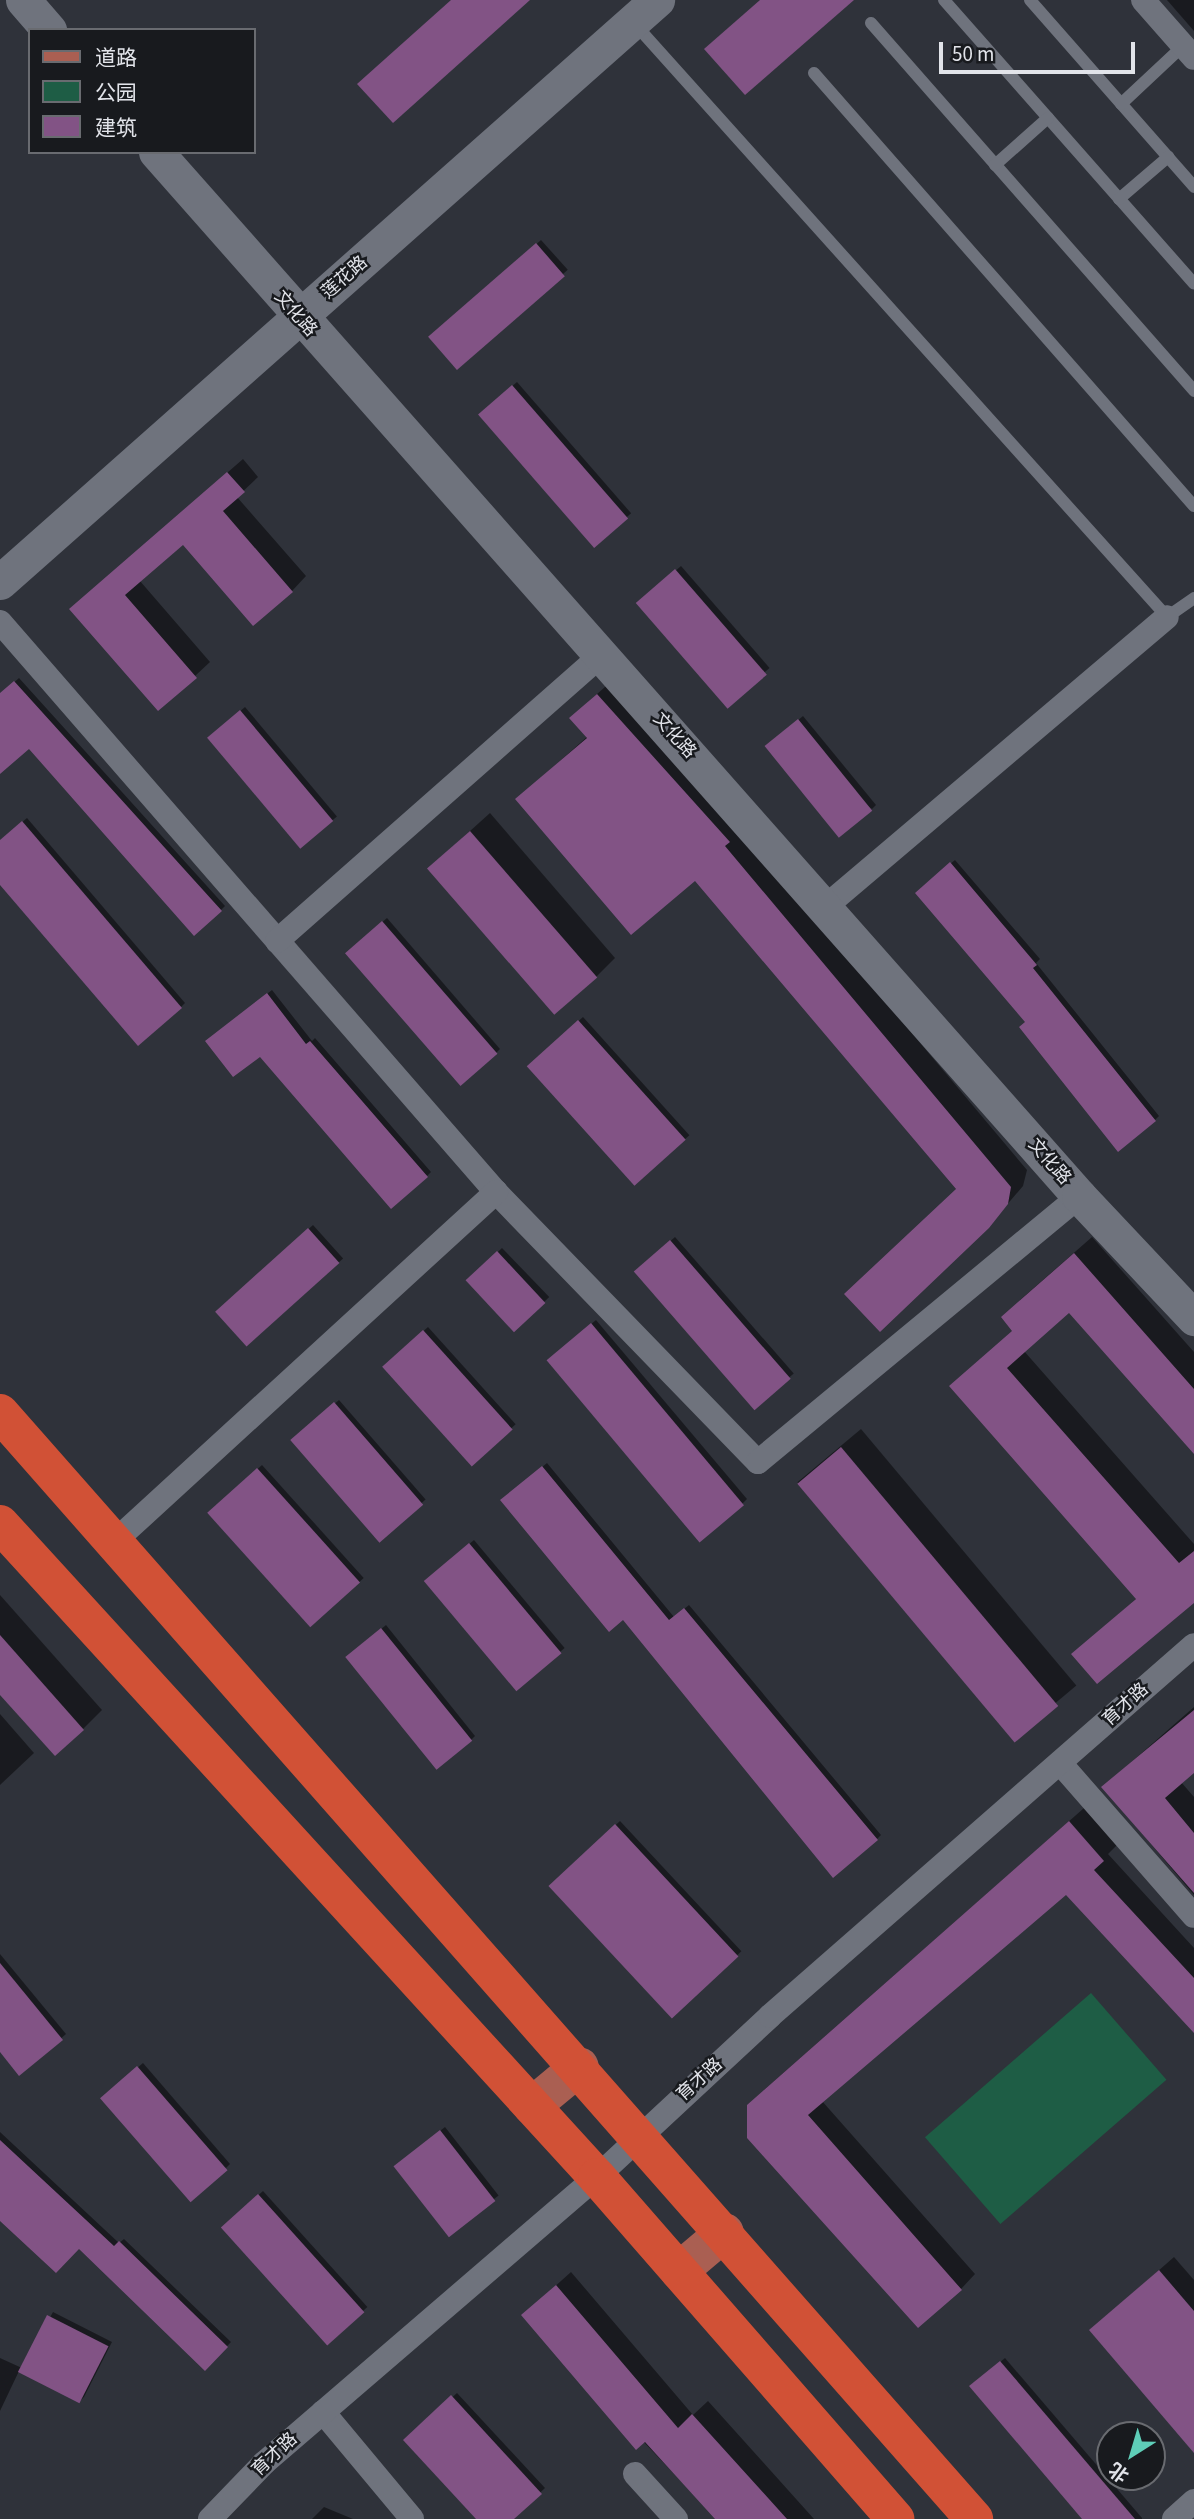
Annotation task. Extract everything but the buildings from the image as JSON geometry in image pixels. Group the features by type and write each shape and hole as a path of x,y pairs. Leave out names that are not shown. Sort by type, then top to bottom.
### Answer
{"highway":[{"path":"0,1413 580,2066 974,2519"},
{"path":"0,1524 597,2176 895,2519"}],"main road":[{"path":"532,2106 580,2066"},
{"path":"679,2271 725,2232"}],"street":[{"path":"23,0 47,28"},
{"path":"1143,0 1188,52"},
{"name":"莲花路","path":"0,582 645,11"},
{"name":"文化路","path":"158,154 299,318 1079,1196 1194,1318"},
{"path":"825,907 1167,617"},
{"path":"0,622 496,1192 758,1462 1079,1196"},
{"path":"277,941 601,655"},
{"path":"115,1541 496,1192"},
{"name":"育才路","path":"210,2519 323,2412 597,2176 639,2134 1194,1645"},
{"path":"1060,1763 1194,1916"},
{"path":"323,2412 412,2519"},
{"path":"635,2474 676,2519"}],"lane":[{"path":"944,0 1194,284"},
{"path":"1030,0 1194,187"},
{"path":"645,11 1167,617 1194,598"},
{"path":"871,23 1194,391"},
{"path":"1121,104 1188,52"},
{"path":"814,73 1194,506"},
{"path":"995,165 1048,118"},
{"path":"1119,199 1168,157"}],"green space":[{"path":"1091,1993 1166,2080 1000,2224 925,2137"}]}
